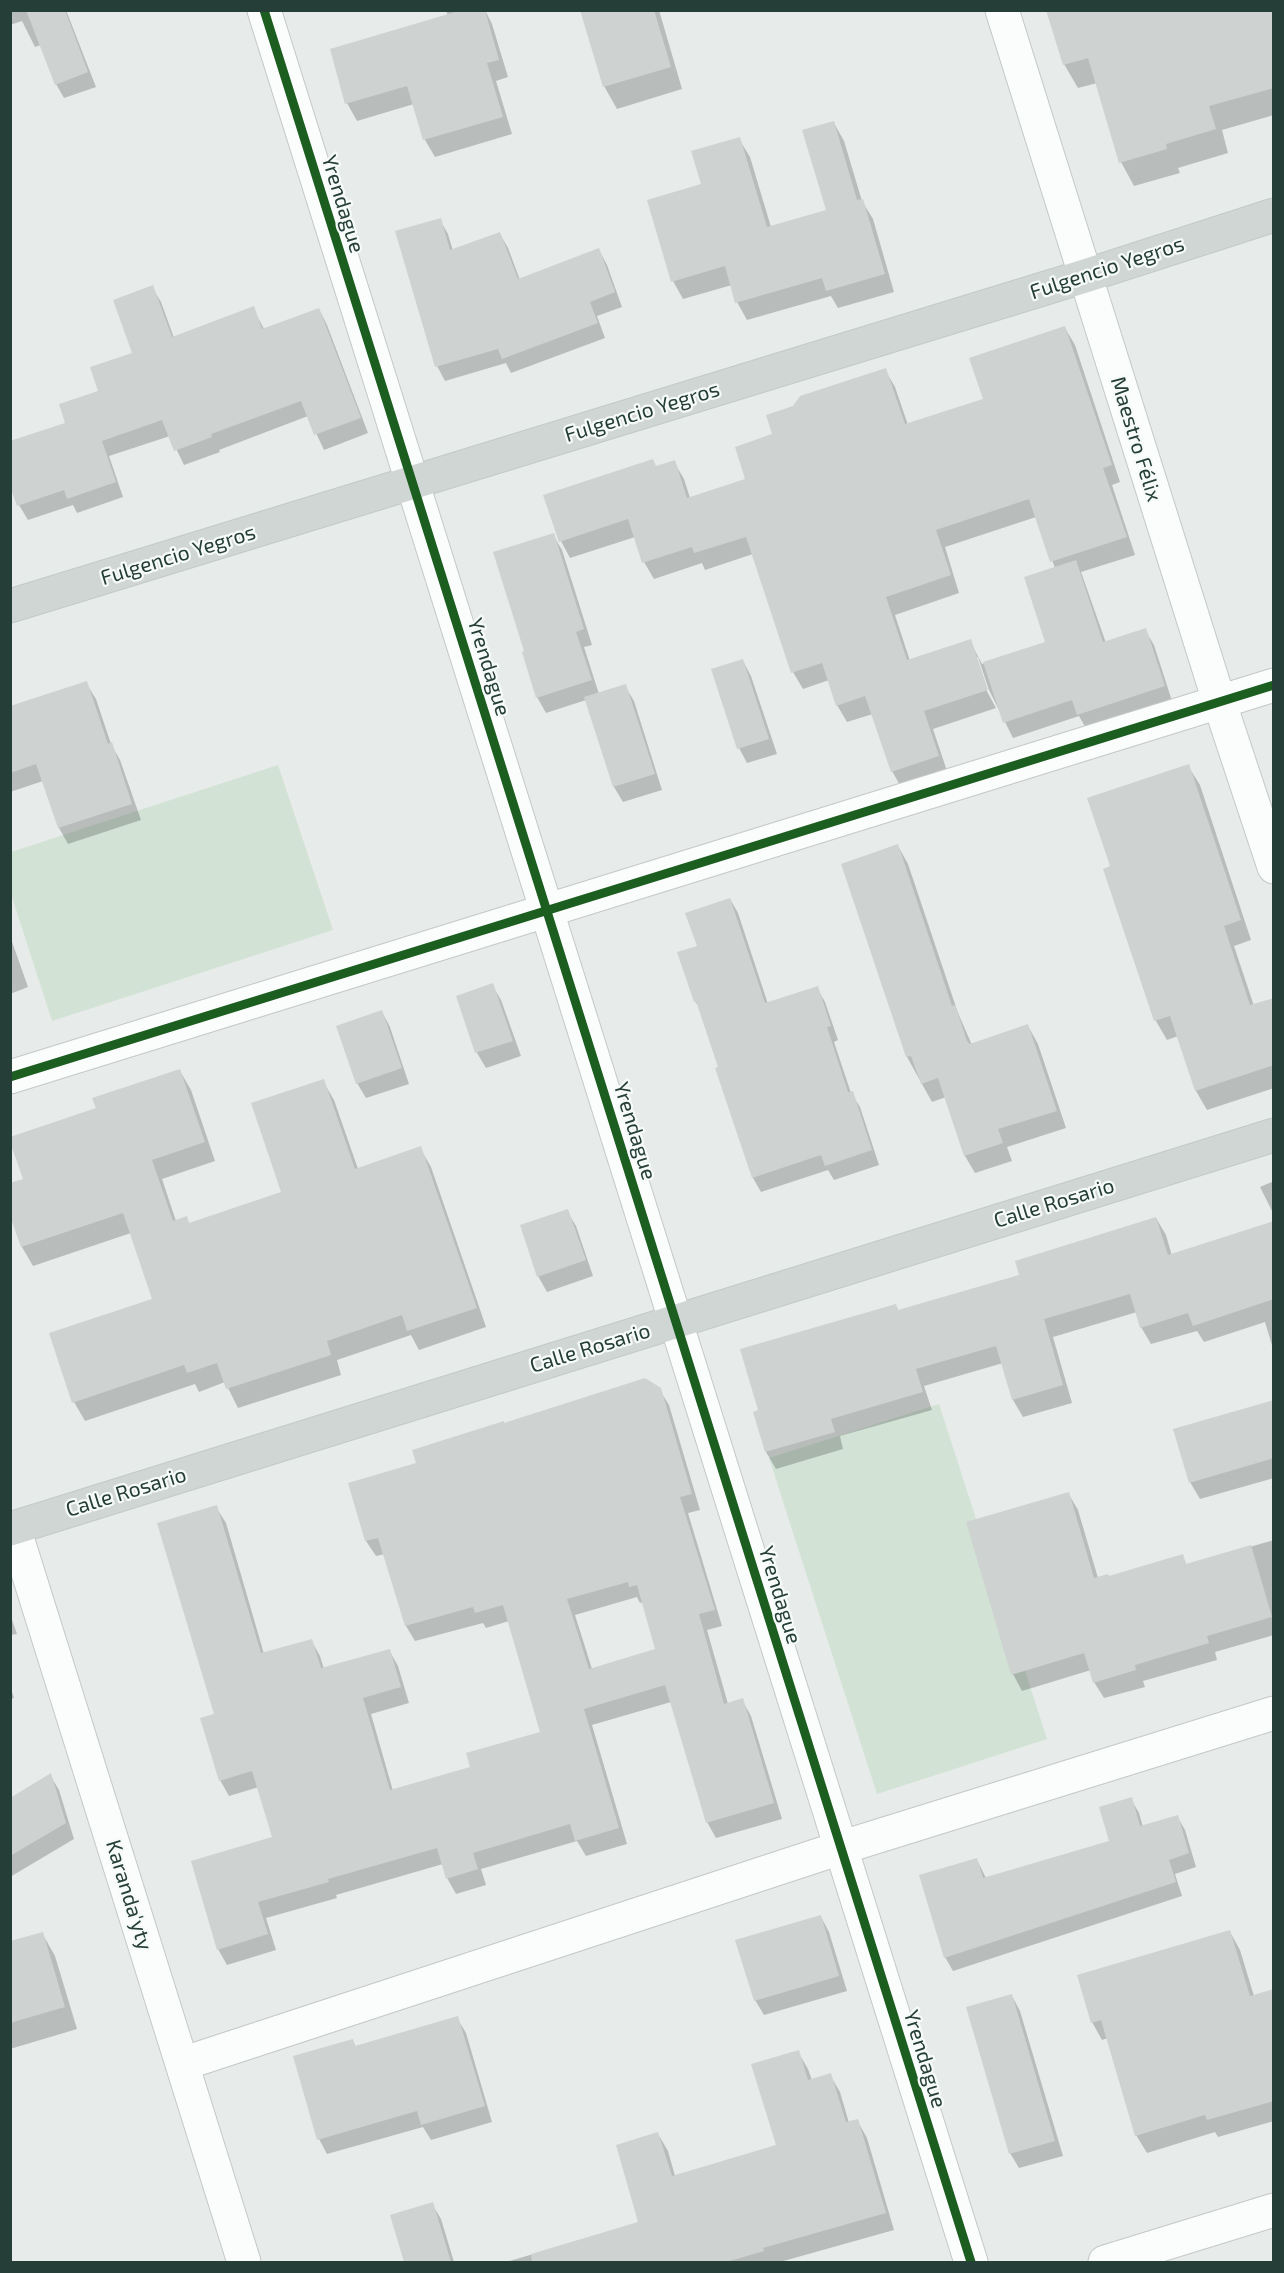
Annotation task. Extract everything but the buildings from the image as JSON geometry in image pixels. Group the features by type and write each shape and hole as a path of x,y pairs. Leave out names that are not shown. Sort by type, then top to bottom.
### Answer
{"main road":[{"name":"Fulgencio Yegros","path":"10,606 1085,276 1274,215"},
{"name":"Calle Rosario","path":"12,1524 1274,1135"}],"street":[{"name":"Yrendague","path":"264,10 970,2262"},
{"name":"Maestro Félix","path":"1002,10 1219,701 1274,867"},
{"path":"10,1077 1274,685"},
{"name":"Karanda'yty","path":"12,1524 244,2262"},
{"path":"182,2064 840,1848 1274,1713"},
{"path":"1105,2262 1274,2210"}],"green space":[{"path":"278,765 333,930 52,1021 11,894 11,852"},
{"path":"939,1404 1047,1739 877,1794 769,1458"}],"cycle path":[{"path":"264,10 971,2262"},
{"path":"10,1077 1274,685"}]}
